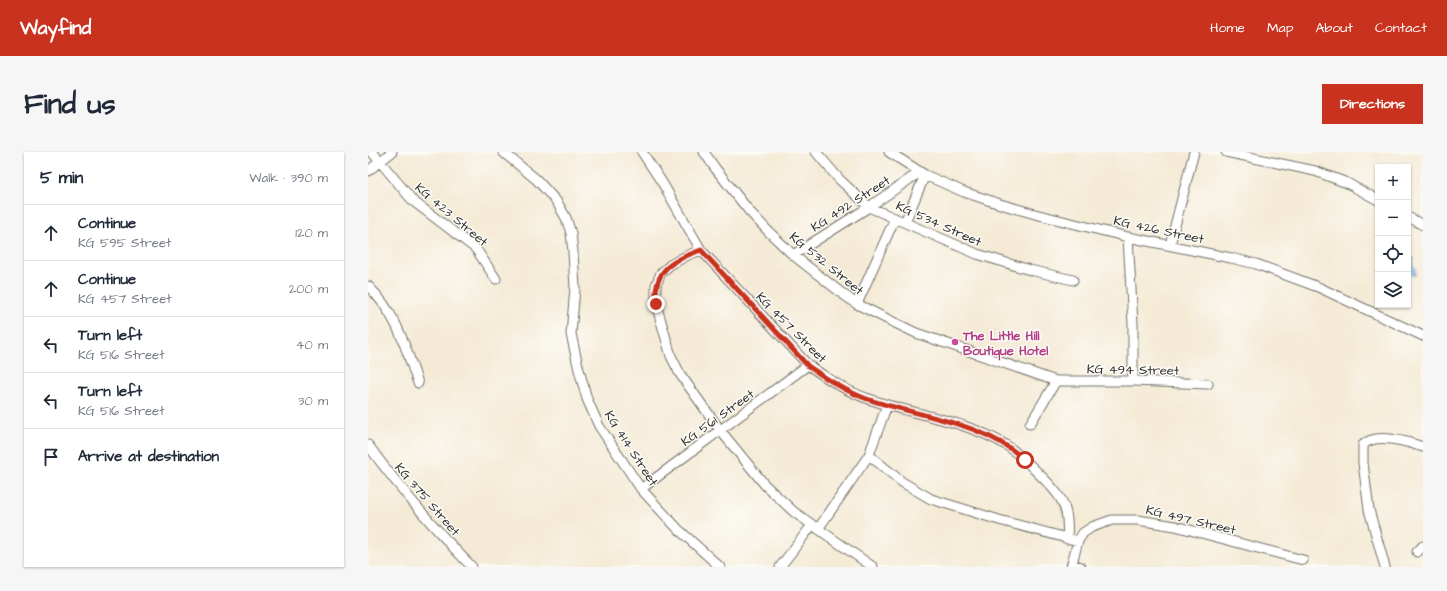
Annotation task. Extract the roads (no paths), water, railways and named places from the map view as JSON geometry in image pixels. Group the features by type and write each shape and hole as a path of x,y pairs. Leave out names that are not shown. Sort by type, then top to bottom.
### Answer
{"street":[{"name":"KG 423 Street","path":"372,152 413,201 476,249 496,279"},
{"path":"368,171 392,152"},
{"name":"KG 414 Street","path":"504,152 537,180 551,195 566,218 571,233 575,288 571,334 587,399 599,426 641,489 678,529 720,567"},
{"name":"KG 457 Street","path":"642,152 663,184 701,250 808,366 846,390 887,405 967,428 996,439 1015,452 1052,486 1058,494 1067,514 1067,539"},
{"name":"KG 532 Street","path":"704,152 750,212 768,231 826,281 857,304 916,333 1056,381"},
{"name":"KG 534 Street","path":"816,152 839,179 869,207 977,254 1030,270 1073,280"},
{"name":"KG 426 Street","path":"889,152 923,173 964,192 1000,204 1128,237 1256,264 1318,286 1423,336"},
{"path":"1170,245 1194,152"},
{"path":"1226,152 1315,170 1347,183 1375,198"},
{"path":"905,222 923,173"},
{"name":"KG 492 Street","path":"794,254 923,173"},
{"path":"857,304 895,218"},
{"path":"1411,219 1423,225"},
{"path":"1128,237 1133,324 1133,381"},
{"path":"701,250 670,265 661,274 656,285 656,304 671,356 680,374 720,430 765,485 794,512 872,567"},
{"path":"368,286 381,299 394,318 418,383"},
{"name":"KG 561 Street","path":"641,489 808,366"},
{"path":"1030,424 1056,381"},
{"name":"KG 494 Street","path":"1056,381 1133,381 1208,384"},
{"path":"780,567 844,493 869,455 887,405"},
{"path":"1385,567 1369,510 1363,463 1363,445 1367,441 1375,439 1400,440 1423,447"},
{"name":"KG 375 Street","path":"368,445 397,484 441,535 472,567"},
{"path":"869,455 902,482 931,499 1078,541 1071,566 1081,567"},
{"name":"KG 497 Street","path":"1078,541 1083,533 1101,523 1112,520 1138,520 1175,526 1303,560"}],"water":[{"path":"1412,257 1414,258 1413,265 1416,270 1414,273 1416,273 1414,276 1411,274"}],"place":[{"name":"The Little Hill Boutique Hotel","path":"955,342"}]}
